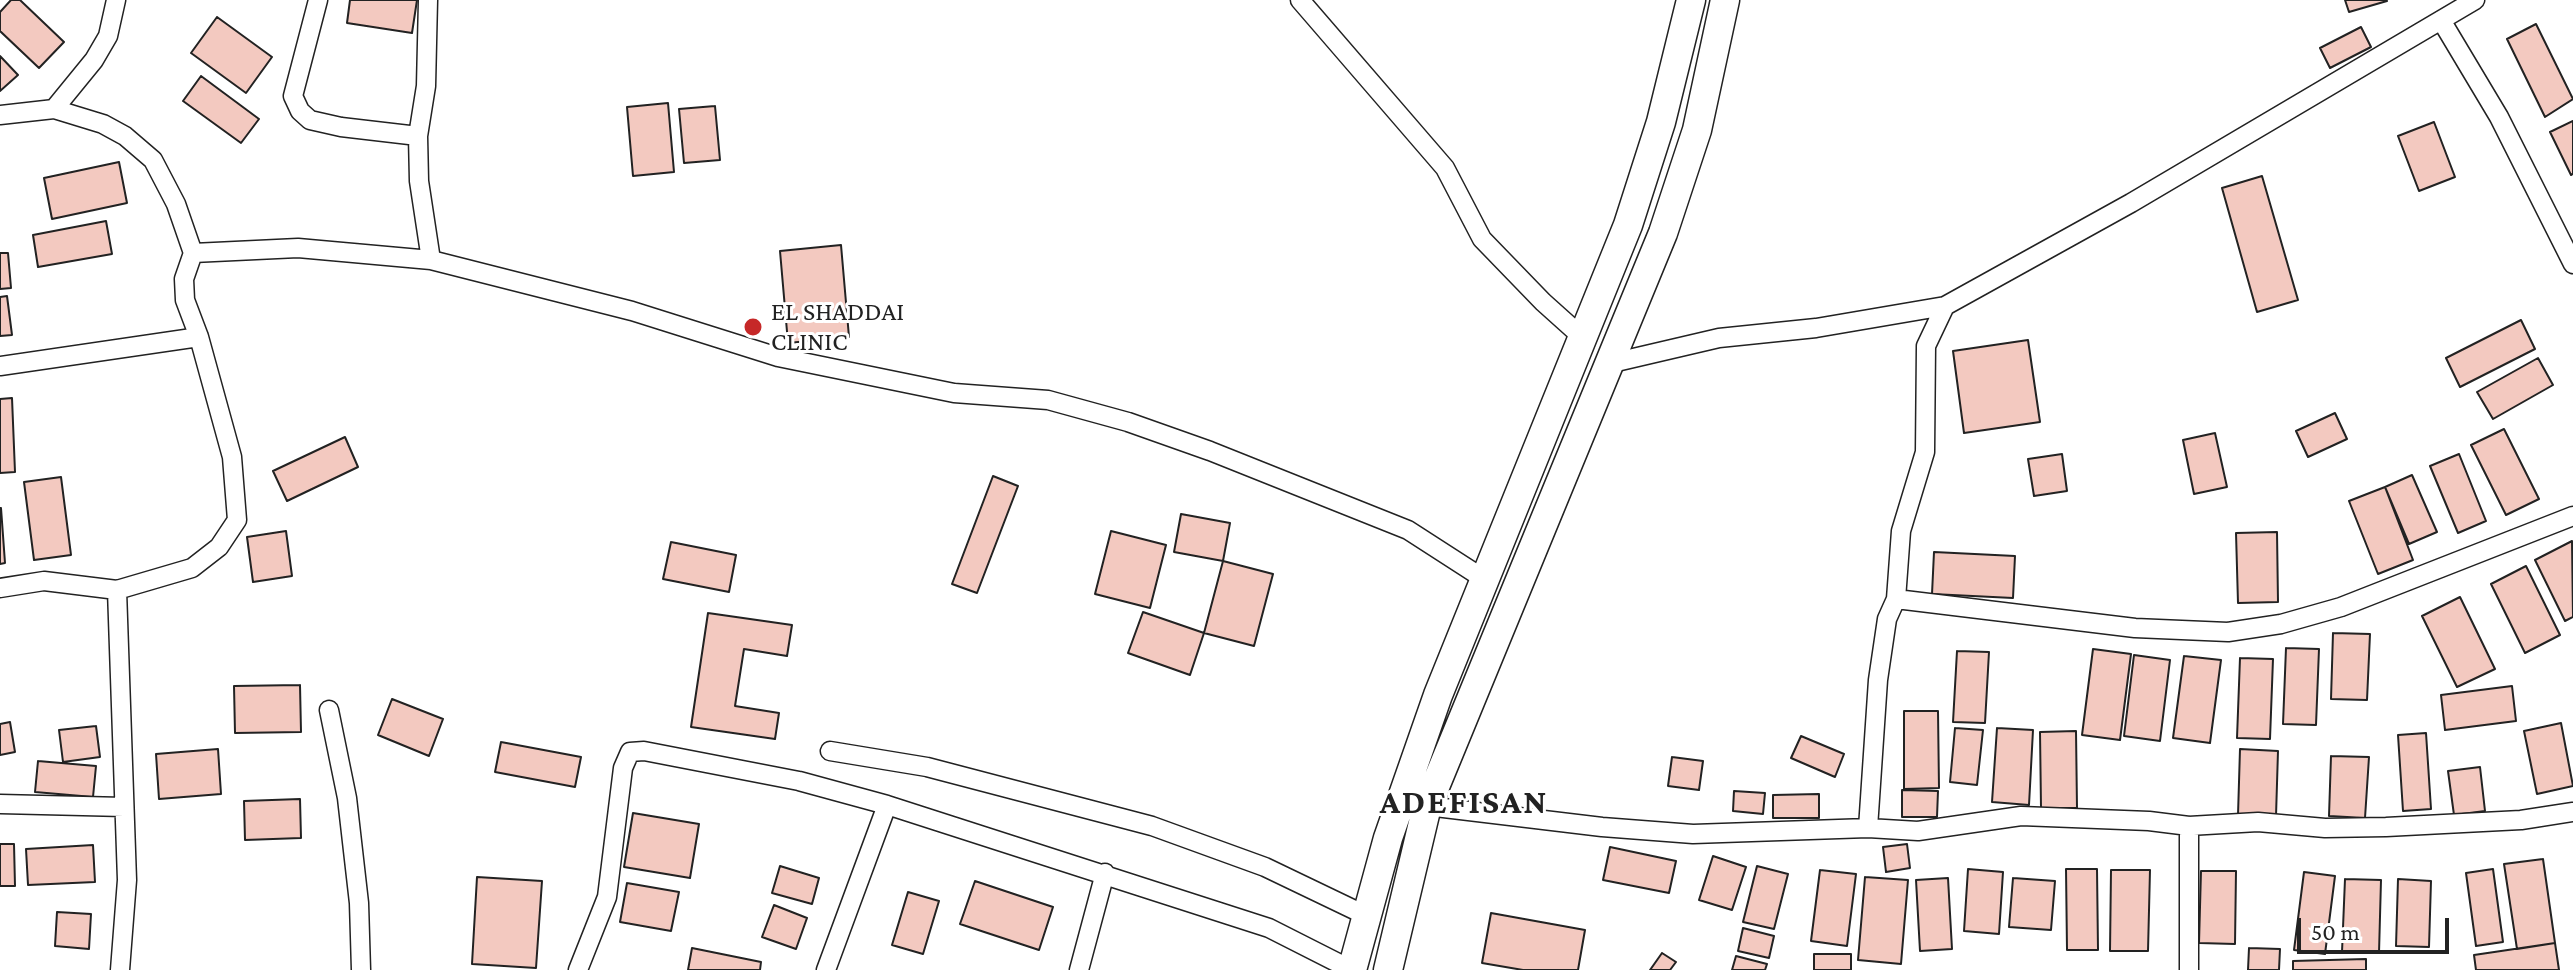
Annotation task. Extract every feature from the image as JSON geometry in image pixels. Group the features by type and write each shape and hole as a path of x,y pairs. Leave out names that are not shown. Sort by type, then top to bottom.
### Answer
{"main road":[{"path":"1352,970 1365,915 1410,774 1484,579 1633,210 1682,46 1691,0"},
{"path":"1388,970 1427,806 1663,233 1697,130 1725,0"}],"street":[{"path":"54,109 94,60 108,36 116,0"},
{"path":"318,0 293,96 300,111 310,120 341,127 418,136"},
{"path":"428,0 426,86 418,136 419,181 431,260"},
{"path":"1300,0 1445,168 1482,239 1582,337"},
{"path":"1612,363 1719,338 1816,328 1945,306 2118,211 2475,0"},
{"path":"2441,20 2499,117 2572,259"},
{"path":"0,115 54,109 103,124 125,136 153,160 176,204 193,253 184,279 185,300 199,337 232,457 237,520 219,547 192,568 117,590 44,581 0,588"},
{"path":"193,253 298,248 431,260 632,311 778,357 954,393 1048,400 1128,422 1408,530 1484,579"},
{"path":"1868,828 1878,680 1887,619 1896,599 1901,531 1925,452 1926,346 1945,306"},
{"path":"0,366 199,337"},
{"path":"1896,599 2135,628 2228,632 2281,624 2341,607 2573,516"},
{"path":"117,590 127,880 120,970"},
{"path":"329,710 347,798 367,969"},
{"path":"830,751 927,767 1152,826 1265,867 1365,915"},
{"path":"578,970 607,897 623,768 630,752 665,754 799,781 887,805 963,832 1105,873 1269,928 1352,970"},
{"path":"0,804 124,807"},
{"path":"826,970 887,805"},
{"path":"1427,806 1602,827 1693,834 1868,828 1918,831 2021,816 2149,821 2189,826 2258,822 2325,828 2439,826 2521,820 2573,812"},
{"path":"2189,826 2189,970"},
{"path":"1079,970 1105,873"}],"building":[{"path":"11,0 20,0 64,42 39,68 0,31 0,12"},
{"path":"350,0 417,0 412,33 347,23"},
{"path":"2345,0 2386,0 2387,1 2349,12"},
{"path":"217,17 272,57 246,93 191,53"},
{"path":"2536,24 2573,99 2545,117 2507,39"},
{"path":"2361,27 2371,47 2330,68 2320,48"},
{"path":"0,56 18,75 0,91"},
{"path":"201,76 259,119 241,143 183,101"},
{"path":"668,103 674,172 633,176 627,107"},
{"path":"715,106 720,160 684,163 679,109"},
{"path":"2573,121 2573,174 2571,175 2550,132"},
{"path":"2434,122 2455,177 2419,191 2398,136"},
{"path":"119,162 127,203 52,219 44,178"},
{"path":"2262,176 2298,300 2257,312 2222,188"},
{"path":"106,221 112,254 38,267 33,235"},
{"path":"841,245 849,337 788,343 780,251"},
{"path":"0,253 8,253 11,288 0,289"},
{"path":"7,296 12,335 0,336 0,297"},
{"path":"2521,320 2535,349 2460,387 2446,358"},
{"path":"2028,340 2040,422 1964,433 1953,351"},
{"path":"2538,358 2553,385 2493,419 2477,392"},
{"path":"12,398 15,472 0,473 0,399"},
{"path":"2335,413 2347,439 2308,457 2296,431"},
{"path":"2504,429 2539,499 2506,515 2471,445"},
{"path":"2215,433 2227,487 2194,494 2183,440"},
{"path":"345,437 358,467 287,501 273,471"},
{"path":"2062,454 2067,491 2034,496 2028,459"},
{"path":"2459,454 2486,521 2458,533 2430,466"},
{"path":"2412,475 2437,532 2409,544 2385,487"},
{"path":"993,476 1018,486 977,593 952,584"},
{"path":"61,477 71,555 34,560 24,482"},
{"path":"2385,487 2413,560 2378,574 2349,501"},
{"path":"0,508 5,563 0,564"},
{"path":"1181,514 1230,523 1223,561 1174,552"},
{"path":"286,531 292,576 253,582 247,537"},
{"path":"1111,531 1166,545 1150,608 1095,594"},
{"path":"2277,532 2278,602 2238,603 2236,533"},
{"path":"2572,541 2573,617 2565,621 2535,560"},
{"path":"671,542 736,555 729,592 663,579"},
{"path":"1934,552 2015,556 2013,598 1932,594"},
{"path":"1223,561 1273,574 1254,646 1204,633"},
{"path":"2526,566 2560,635 2525,653 2491,584"},
{"path":"2460,597 2495,669 2457,687 2422,616"},
{"path":"1143,612 1204,633 1190,675 1128,653"},
{"path":"708,613 792,625 787,656 744,649 735,706 779,713 775,739 691,727"},
{"path":"2333,633 2370,634 2367,700 2331,699"},
{"path":"2286,648 2319,649 2316,725 2283,724"},
{"path":"2093,649 2131,654 2120,740 2082,735"},
{"path":"1957,651 1989,652 1985,723 1953,722"},
{"path":"2134,655 2170,660 2160,741 2124,736"},
{"path":"2184,656 2221,660 2210,743 2173,738"},
{"path":"2240,658 2273,659 2270,739 2237,738"},
{"path":"300,685 301,732 235,733 234,686"},
{"path":"2512,686 2516,721 2445,730 2441,695"},
{"path":"392,699 443,719 429,756 378,735"},
{"path":"1904,711 1938,711 1939,788 1904,789"},
{"path":"10,722 15,752 0,755 0,724"},
{"path":"2561,723 2573,786 2537,794 2524,731"},
{"path":"96,726 100,757 63,762 59,730"},
{"path":"1955,728 1983,730 1977,785 1950,782"},
{"path":"1997,728 2033,730 2029,805 1992,802"},
{"path":"2076,731 2077,808 2041,808 2040,732"},
{"path":"2426,733 2431,809 2403,811 2398,735"},
{"path":"1801,736 1844,754 1835,777 1791,758"},
{"path":"501,742 581,757 575,787 495,772"},
{"path":"218,749 221,794 159,799 156,754"},
{"path":"2240,749 2278,751 2276,816 2238,815"},
{"path":"2331,756 2369,757 2365,818 2329,816"},
{"path":"1672,757 1703,761 1699,790 1668,786"},
{"path":"38,761 96,766 93,797 35,792"},
{"path":"2480,767 2485,811 2454,815 2448,771"},
{"path":"1902,790 1938,791 1937,817 1902,817"},
{"path":"1734,791 1765,793 1763,814 1733,811"},
{"path":"1819,794 1819,818 1773,818 1773,795"},
{"path":"300,799 301,838 245,840 244,801"},
{"path":"633,813 699,824 690,878 624,867"},
{"path":"0,844 14,844 15,886 0,886"},
{"path":"1907,844 1910,868 1886,872 1883,847"},
{"path":"93,845 95,882 28,885 26,849"},
{"path":"1610,847 1676,861 1669,893 1603,880"},
{"path":"1713,856 1746,867 1732,910 1699,900"},
{"path":"2543,859 2555,943 2517,949 2504,864"},
{"path":"780,866 819,878 812,904 772,893"},
{"path":"1757,866 1788,874 1774,929 1743,922"},
{"path":"1968,869 2003,872 1999,934 1964,931"},
{"path":"2066,869 2097,869 2098,950 2067,950"},
{"path":"2493,869 2503,942 2476,946 2466,873"},
{"path":"1820,870 1856,874 1847,946 1811,941"},
{"path":"2111,870 2150,870 2148,951 2110,951"},
{"path":"2201,871 2236,871 2235,944 2199,943"},
{"path":"2304,872 2335,876 2325,954 2294,950"},
{"path":"477,877 542,881 536,968 472,964"},
{"path":"1865,877 1908,880 1901,964 1858,960"},
{"path":"1948,878 1952,949 1920,951 1916,880"},
{"path":"2013,878 2055,881 2051,930 2009,927"},
{"path":"2345,879 2381,880 2379,953 2342,952"},
{"path":"2398,879 2431,881 2429,947 2396,946"},
{"path":"975,881 1053,907 1039,950 960,924"},
{"path":"627,883 679,892 671,931 620,922"},
{"path":"908,892 939,901 923,954 892,945"},
{"path":"774,905 807,918 796,949 762,937"},
{"path":"57,912 91,914 89,949 55,946"},
{"path":"1491,913 1585,930 1578,970 1523,970 1482,963"},
{"path":"1743,928 1774,936 1769,958 1738,951"},
{"path":"2555,943 2559,970 2476,970 2474,955"},
{"path":"692,948 761,962 760,970 688,970"},
{"path":"2249,948 2280,949 2279,970 2248,970"},
{"path":"1662,953 1676,962 1670,970 1650,970"},
{"path":"1814,954 1851,954 1851,970 1814,970"},
{"path":"1736,956 1767,964 1765,970 1732,970"},
{"path":"2366,959 2366,970 2293,970 2293,961"}],"place":[{"name":"EL SHADDAI CLINIC","path":"753,327"}],"district":[{"name":"ADEFISAN","path":"1464,803"}]}
